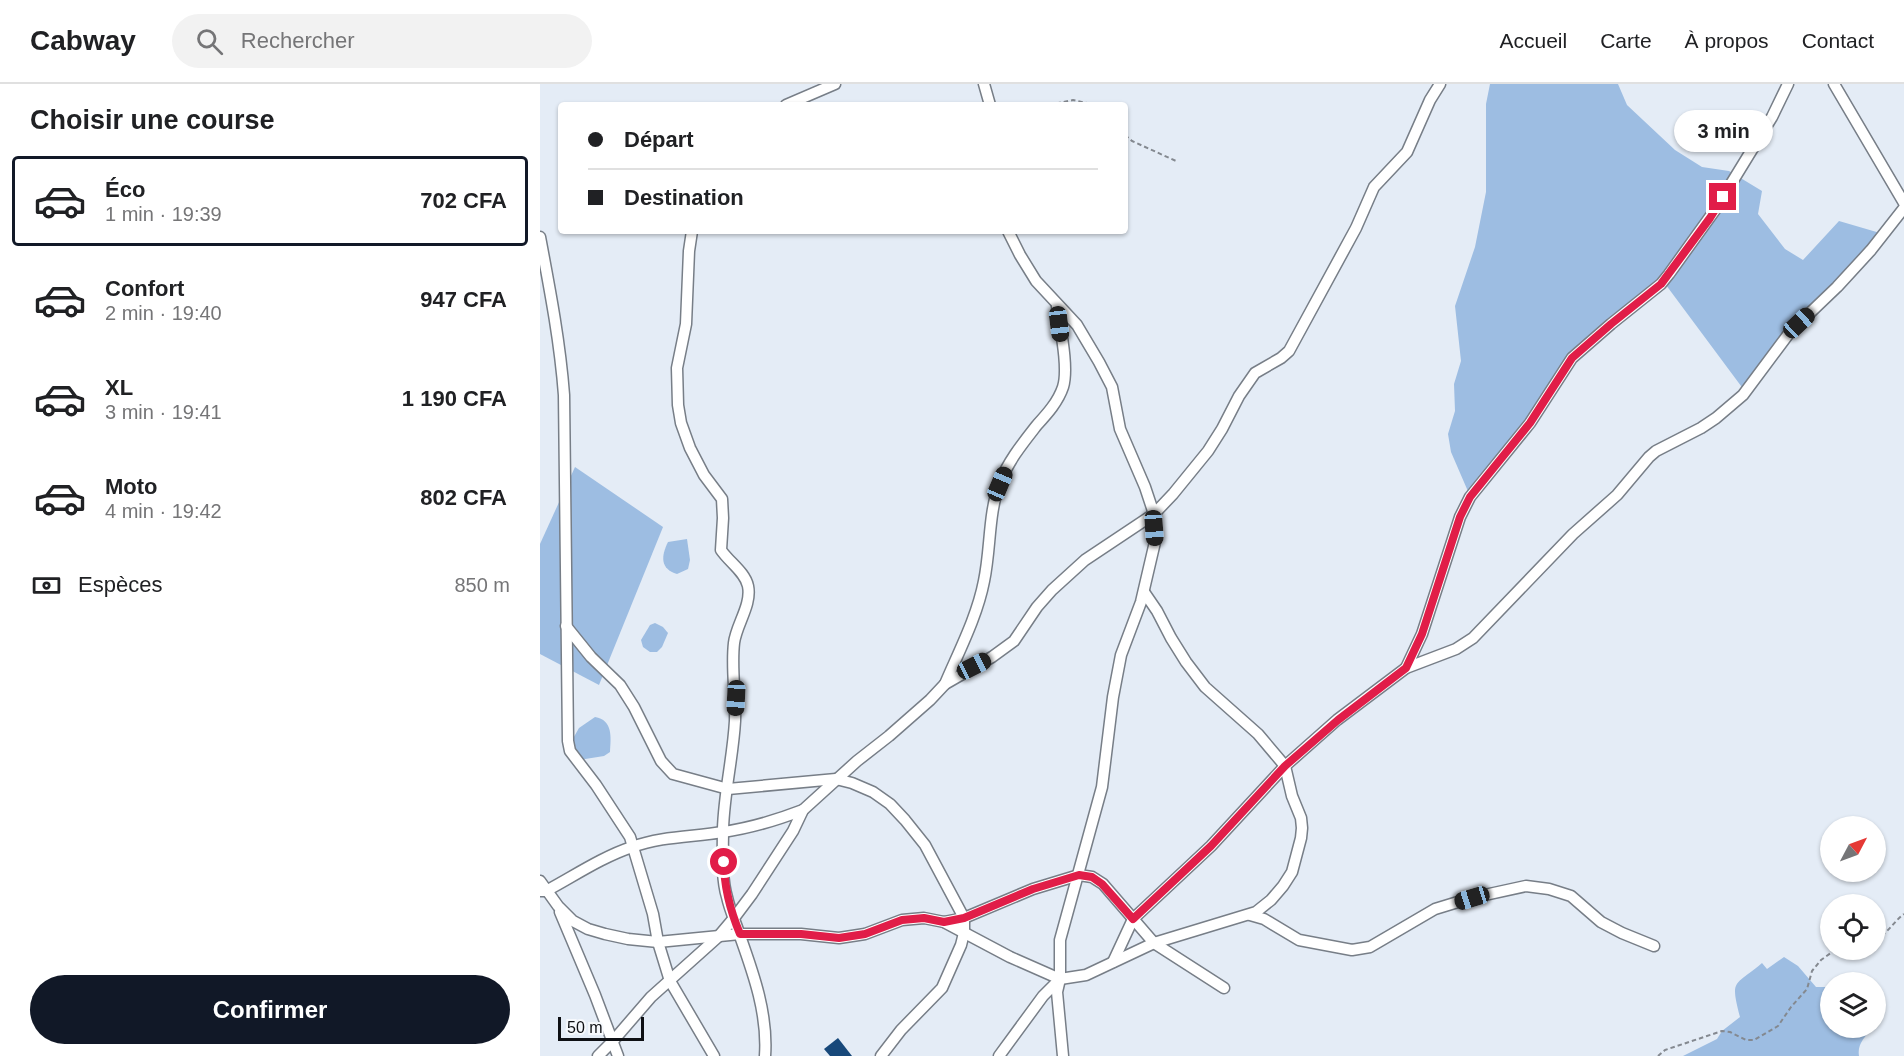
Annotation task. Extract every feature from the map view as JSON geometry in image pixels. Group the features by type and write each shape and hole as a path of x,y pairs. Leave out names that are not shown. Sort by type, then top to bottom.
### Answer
{"street":[{"path":"793,102 835,84"},
{"path":"984,84 989,102"},
{"path":"1143,592 1200,681 1258,734 1285,766 1292,796 1301,818 1301,838 1292,872 1284,886 1250,915 1154,943 1086,975 1060,979 1010,957 944,922 924,918 902,920 865,934 839,938 801,934 740,934 658,942 628,939 588,929 573,921 542,888 633,846 776,821 803,810 836,779 930,700 945,684 992,657 1014,641 1037,607 1052,590 1085,560 1154,514 1173,494 1208,451 1239,396 1255,373 1289,351 1356,228 1374,187 1407,152 1430,100 1440,84"},
{"path":"1406,668 1422,634 1460,517 1470,497 1530,423 1572,358 1670,274 1715,210 1772,117 1788,84"},
{"path":"1834,84 1904,203"},
{"path":"1113,962 1133,919 1226,831 1285,766 1338,720 1406,668 1456,649 1473,638 1573,534 1617,495 1649,457 1701,428 1735,402 1749,388 1790,332 1837,287 1871,250 1904,207"},
{"path":"692,234 686,324 678,368 678,405 681,423 690,448 704,475 722,499 721,550 744,577 749,590 734,642 733,666 736,698 728,789 724,807 724,884 761,1003 765,1056"},
{"path":"1010,234 1036,281 1077,325 1112,387 1120,429 1154,514 1155,542 1143,592 1121,655 1113,697 1102,787 1060,940 1060,979 1057,992 1064,1056"},
{"path":"540,237 552,299 562,379 570,751 625,828 633,846 670,981 714,1056"},
{"path":"945,684 979,603 986,575 993,506 1007,466 1057,400 1064,386 1064,361 1057,306"},
{"path":"566,626 591,657 620,685 634,707 661,761 673,774 728,789 836,779 852,783 873,792 890,804 925,845 964,918 964,933 942,988 901,1030 881,1056"},
{"path":"598,1056 614,1041 651,997 718,937 734,918 793,831 803,810"},
{"path":"944,922 964,918 1033,889 1079,875 1092,877 1102,884 1154,943 1224,988"},
{"path":"1250,915 1264,920 1299,940 1352,950 1370,947 1436,909 1526,886 1549,889 1571,896 1601,922 1654,946"},
{"path":"558,906 614,1041 618,1056"},
{"path":"999,1056 1043,996 1060,979"}],"path":[{"path":"1063,102 1073,100 1082,102"},
{"path":"1128,138 1176,160"},
{"path":"1886,933 1904,914"},
{"path":"1658,1056 1665,1050 1722,1030 1746,1040 1754,1040 1778,1026 1807,989 1812,971 1821,960"}],"shaded area":[{"path":"1490,84 1618,84 1627,105 1675,150 1702,167 1729,171 1762,191 1758,214 1785,249 1803,260 1839,221 1880,233 1744,390 1663,281 1581,348 1470,496 1451,452 1448,434 1455,411 1454,384 1461,361 1455,306 1475,247 1486,192 1486,104"},
{"path":"575,467 663,527 599,685 540,654 540,544"},
{"path":"687,539 690,560 688,569 677,574 671,572 667,569 663,557 668,542"},
{"path":"655,623 668,633 662,647 657,652 650,652 643,647 641,640 650,625"},
{"path":"595,717 608,725 610,752 604,756 579,760 571,742 579,728"},
{"path":"1784,957 1798,966 1816,987 1820,987 1820,1038 1864,1038 1860,1044 1859,1056 1683,1056 1717,1039 1722,1031 1740,1017 1735,995 1737,984 1762,963 1767,969"}],"building":[{"path":"838,1038 852,1056 830,1056 824,1049"}],"route":[{"path":"724,862 724,884 727,898 740,934 801,934 839,938 865,934 902,920 924,918 944,922 964,918 1033,889 1079,875 1092,877 1102,884 1133,919 1233,824 1285,766 1338,720 1406,668 1422,634 1437,582 1460,517 1470,497 1530,423 1572,358 1661,284 1723,197"}]}
